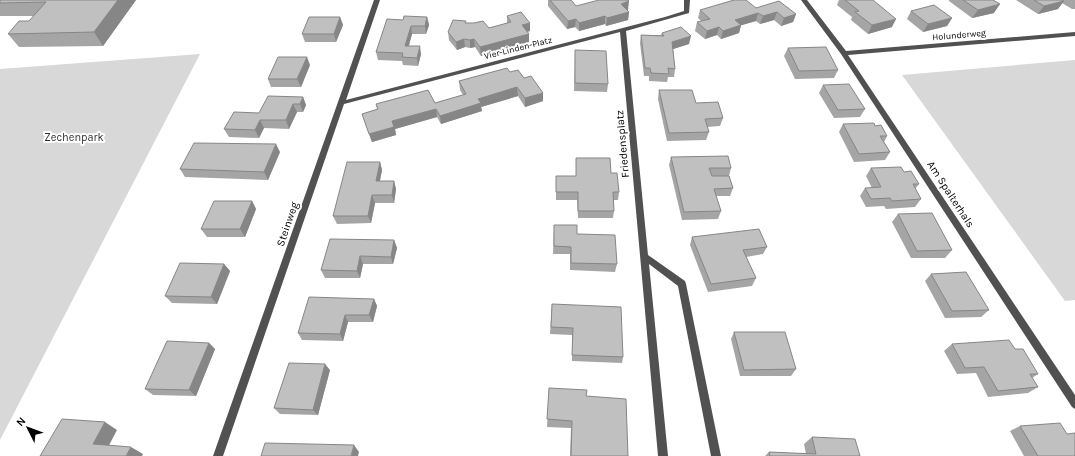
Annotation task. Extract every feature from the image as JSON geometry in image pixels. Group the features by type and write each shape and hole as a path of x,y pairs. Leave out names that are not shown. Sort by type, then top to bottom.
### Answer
{"street":[{"name":"Steinweg","path":"218,456 377,0"},
{"name":"Vier-Linden-Platz","path":"341,103 687,12 687,0"},
{"name":"Am Spalterhals","path":"804,0 844,53 1075,404"},
{"name":"Friedensplatz","path":"623,30 663,456"},
{"name":"Holunderweg","path":"844,53 1075,34"},
{"path":"644,256 682,284 716,456"}],"green space":[{"name":"Zechenpark","path":"200,54 0,440 0,69"},
{"path":"1075,60 1075,300 1065,301 902,75"}],"building":[{"path":"0,0 118,0 94,32 8,34 19,21 29,21 46,2 0,3"},
{"path":"550,0 571,0 576,6 599,0 628,0 629,1 621,4 629,12 607,18 605,16 579,23 576,19 568,21"},
{"path":"734,0 746,0 756,8 779,1 796,14 784,18 777,12 763,16 758,13 735,20 741,25 723,31 719,27 707,31 697,22 710,19 700,10"},
{"path":"845,0 873,0 896,19 872,25 855,12 859,11"},
{"path":"963,0 993,0 1000,4 978,10"},
{"path":"1034,0 1062,0 1064,1 1044,6"},
{"path":"934,5 952,18 928,24 911,11"},
{"path":"521,12 530,23 522,25 529,34 480,47 474,39 464,39 456,42 448,32 453,20 466,21 465,23 483,21 489,28 511,22 507,16"},
{"path":"404,16 427,17 425,26 411,26 405,46 420,46 417,58 402,57 403,53 376,52 387,19 403,20"},
{"path":"309,17 340,17 334,34 302,34"},
{"path":"681,27 691,36 672,42 675,69 668,68 669,74 651,73 650,68 645,68 641,35 664,36 662,33"},
{"path":"826,47 838,70 799,71 788,48"},
{"path":"575,50 606,51 608,84 575,83"},
{"path":"278,57 307,57 297,79 268,79"},
{"path":"507,68 510,72 518,70 524,78 531,76 543,93 525,98 517,87 478,99 481,103 440,116 436,109 392,121 394,127 369,134 362,114 378,109 376,104 428,90 435,103 466,94 459,81"},
{"path":"849,84 865,109 838,110 823,85"},
{"path":"659,90 692,90 696,103 718,102 723,118 705,119 709,132 669,133"},
{"path":"268,96 303,97 300,104 293,104 286,120 260,120 255,130 224,129 234,112 259,113"},
{"path":"874,123 875,126 881,125 887,136 880,136 890,152 859,154 843,124"},
{"path":"194,143 276,144 264,172 180,169"},
{"path":"728,156 731,168 709,168 712,176 729,176 733,188 714,189 721,211 684,212 671,157"},
{"path":"576,158 610,158 611,173 617,173 619,192 613,192 614,211 578,211 578,192 556,192 556,176 576,176"},
{"path":"347,162 380,162 376,181 394,181 392,195 372,195 368,216 333,216"},
{"path":"901,167 904,172 911,171 919,184 913,184 921,199 892,201 890,198 871,199 865,188 881,187 871,168"},
{"path":"214,201 252,201 240,229 201,229"},
{"path":"932,213 952,250 917,251 898,214"},
{"path":"554,225 577,225 577,234 615,235 617,264 571,263 571,247 554,246"},
{"path":"759,229 767,247 743,250 756,278 711,284 692,237"},
{"path":"330,239 394,240 391,257 360,256 357,271 321,270"},
{"path":"180,263 224,264 211,297 165,296"},
{"path":"966,272 989,310 952,311 931,274"},
{"path":"309,297 374,299 369,315 345,315 340,334 298,333"},
{"path":"552,304 621,307 623,357 572,355 573,328 551,327"},
{"path":"734,332 785,332 796,369 744,370"},
{"path":"1009,340 1015,349 1023,349 1038,374 1030,374 1038,387 998,391 984,367 965,368 952,344"},
{"path":"167,341 209,343 189,390 145,389"},
{"path":"289,363 325,364 313,410 274,408"},
{"path":"549,388 587,390 586,396 626,399 628,456 571,456 572,421 547,419"},
{"path":"62,419 105,422 93,444 131,447 126,456 40,456"},
{"path":"1060,423 1067,434 1075,433 1075,456 1038,456 1020,426"},
{"path":"812,437 855,439 860,456 770,456 769,452 816,454"},
{"path":"265,443 354,445 351,456 261,456"}]}
